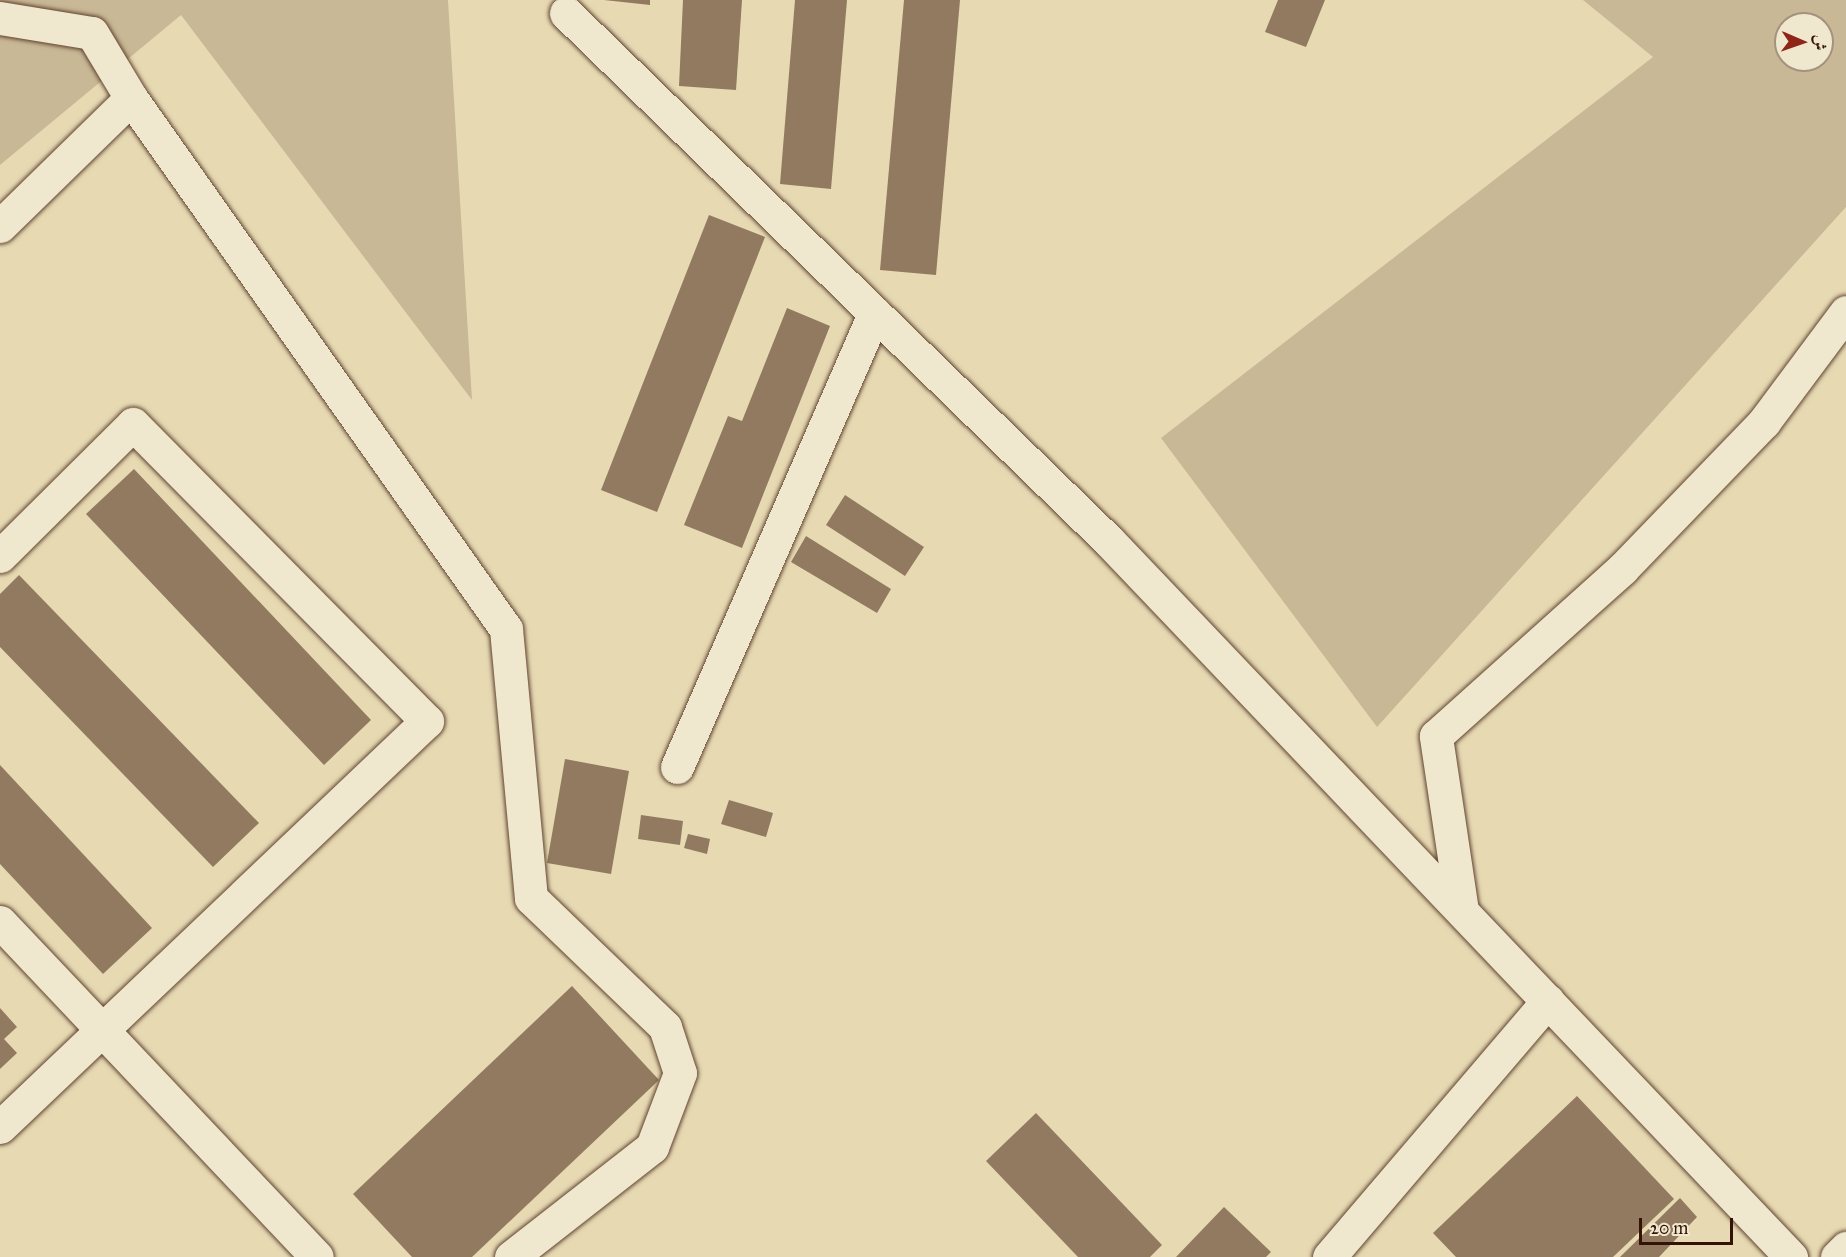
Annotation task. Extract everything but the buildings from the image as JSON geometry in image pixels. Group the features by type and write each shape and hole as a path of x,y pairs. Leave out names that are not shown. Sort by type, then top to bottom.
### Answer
{"street":[{"path":"566,13 1109,541 1791,1257"},
{"path":"0,18 92,33 131,98 506,629 531,897 668,1036 680,1073 652,1147 519,1255"},
{"path":"0,226 131,98"},
{"path":"1462,911 1436,736 1623,568 1764,422 1846,312"},
{"path":"678,767 874,313"},
{"path":"0,556 133,424 427,721 0,1127"},
{"path":"0,922 317,1257"},
{"path":"1329,1257 1548,1001"},
{"path":"1837,1257 1846,1248"}],"shaded area":[{"path":"0,0 448,0 472,400 181,15 0,165"},
{"path":"1583,0 1846,0 1846,207 1377,727 1161,438 1653,57"}]}
